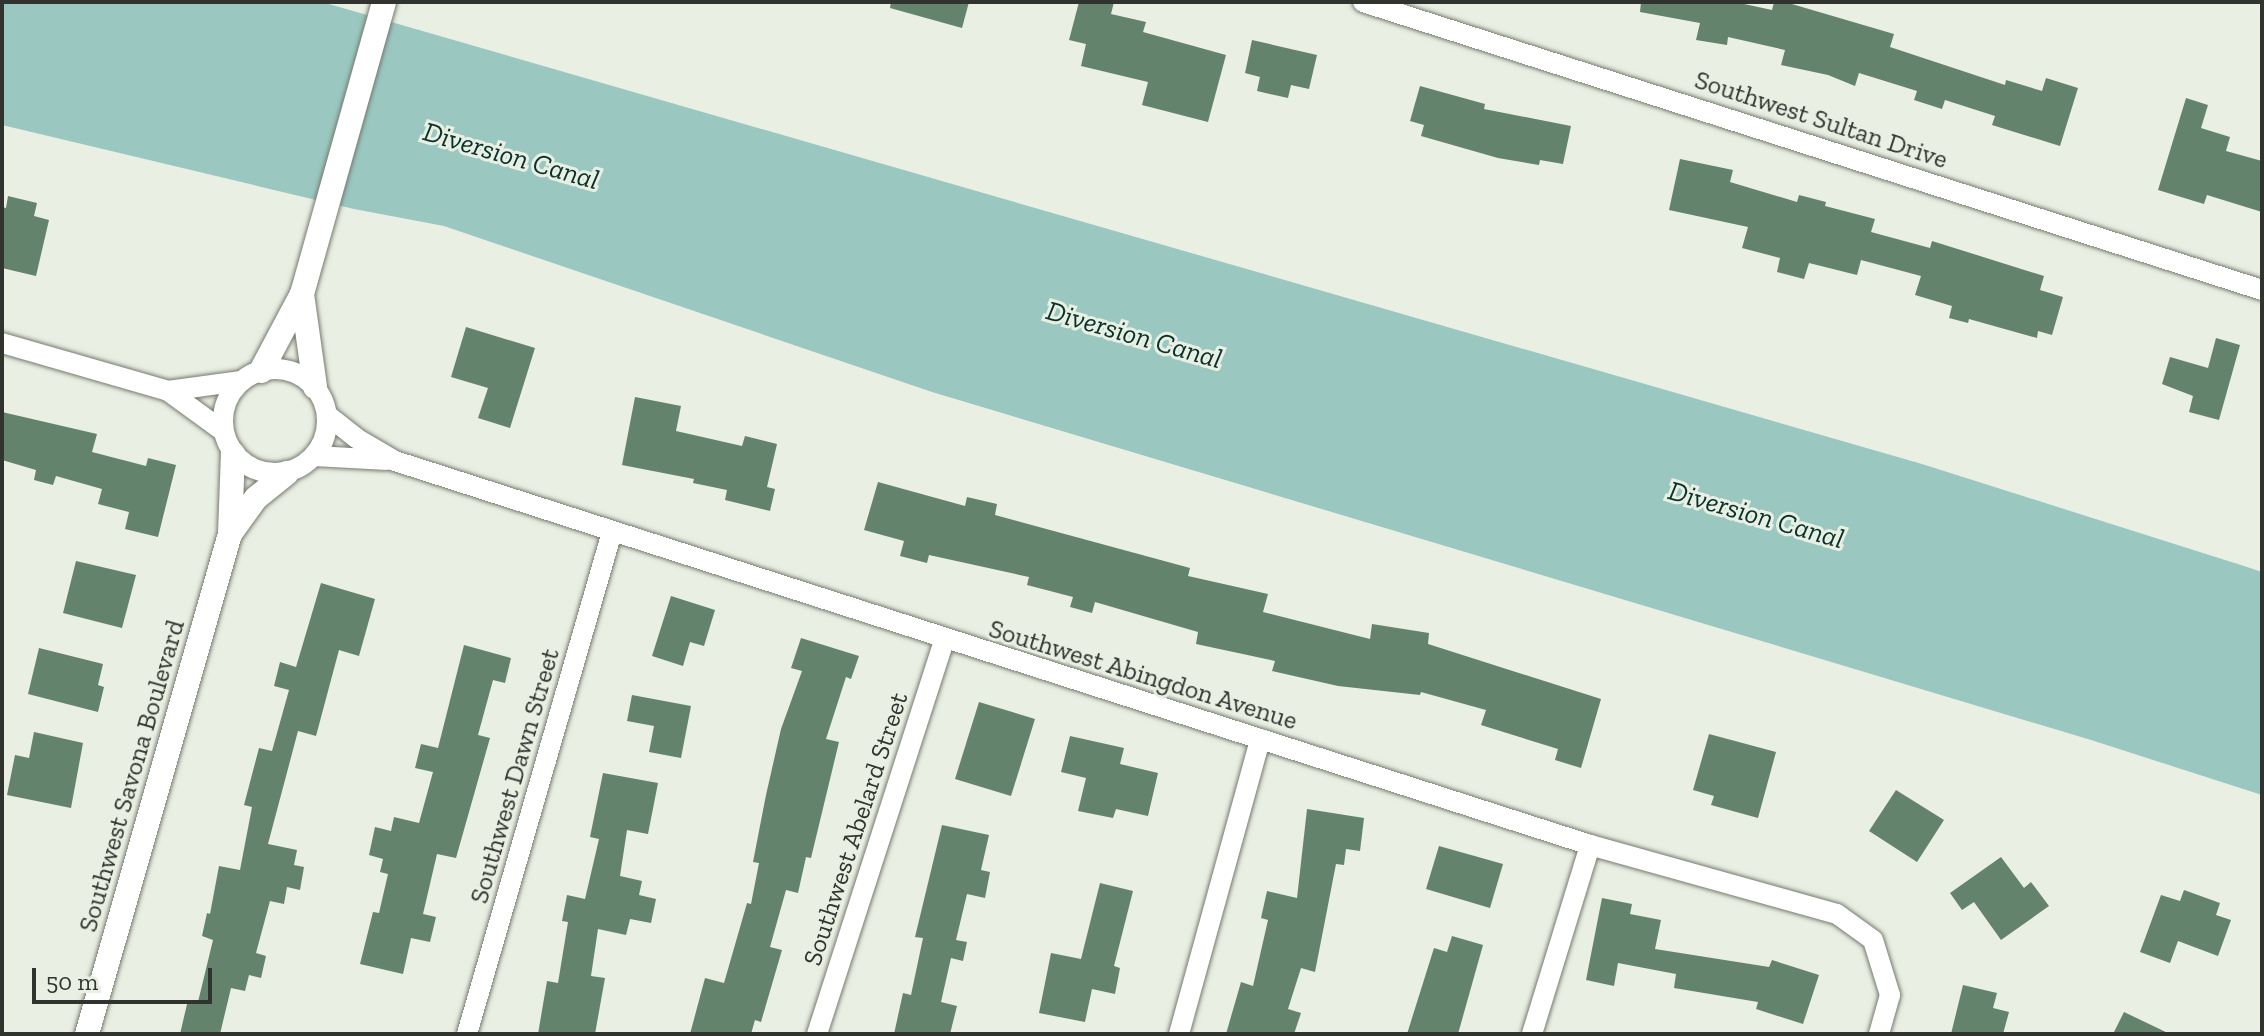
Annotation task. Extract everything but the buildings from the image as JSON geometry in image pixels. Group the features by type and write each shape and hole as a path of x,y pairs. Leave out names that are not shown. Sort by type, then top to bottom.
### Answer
{"street":[{"path":"302,294 315,387 327,415 323,444 315,456 287,473 257,471 233,454 223,431 225,403 251,376 302,294 384,2"},
{"name":"Southwest Sultan Drive","path":"1363,2 2262,290"},
{"path":"2,343 168,391 223,431"},
{"path":"168,391 290,371 315,387"},
{"name":"Southwest Abingdon Avenue","path":"327,415 356,438 395,461 944,640 1590,845 1837,914 1873,940 1890,995 1879,1034"},
{"name":"Southwest Savona Boulevard","path":"87,1034 230,534 233,454"},
{"name":"Southwest Abingdon Avenue","path":"315,456 395,461"},
{"name":"Southwest Savona Boulevard","path":"230,534 256,498 287,473"},
{"name":"Southwest Dawn Street","path":"467,1034 612,532"},
{"name":"Southwest Abelard Street","path":"817,1034 944,640"},
{"path":"1179,1034 1260,739"},
{"path":"1532,1034 1590,845"}],"water":[{"name":"Diversion Canal","path":"2,2 322,2 1922,464 2262,572 2262,795 2091,740 932,392 444,226 354,209 2,125"}]}
